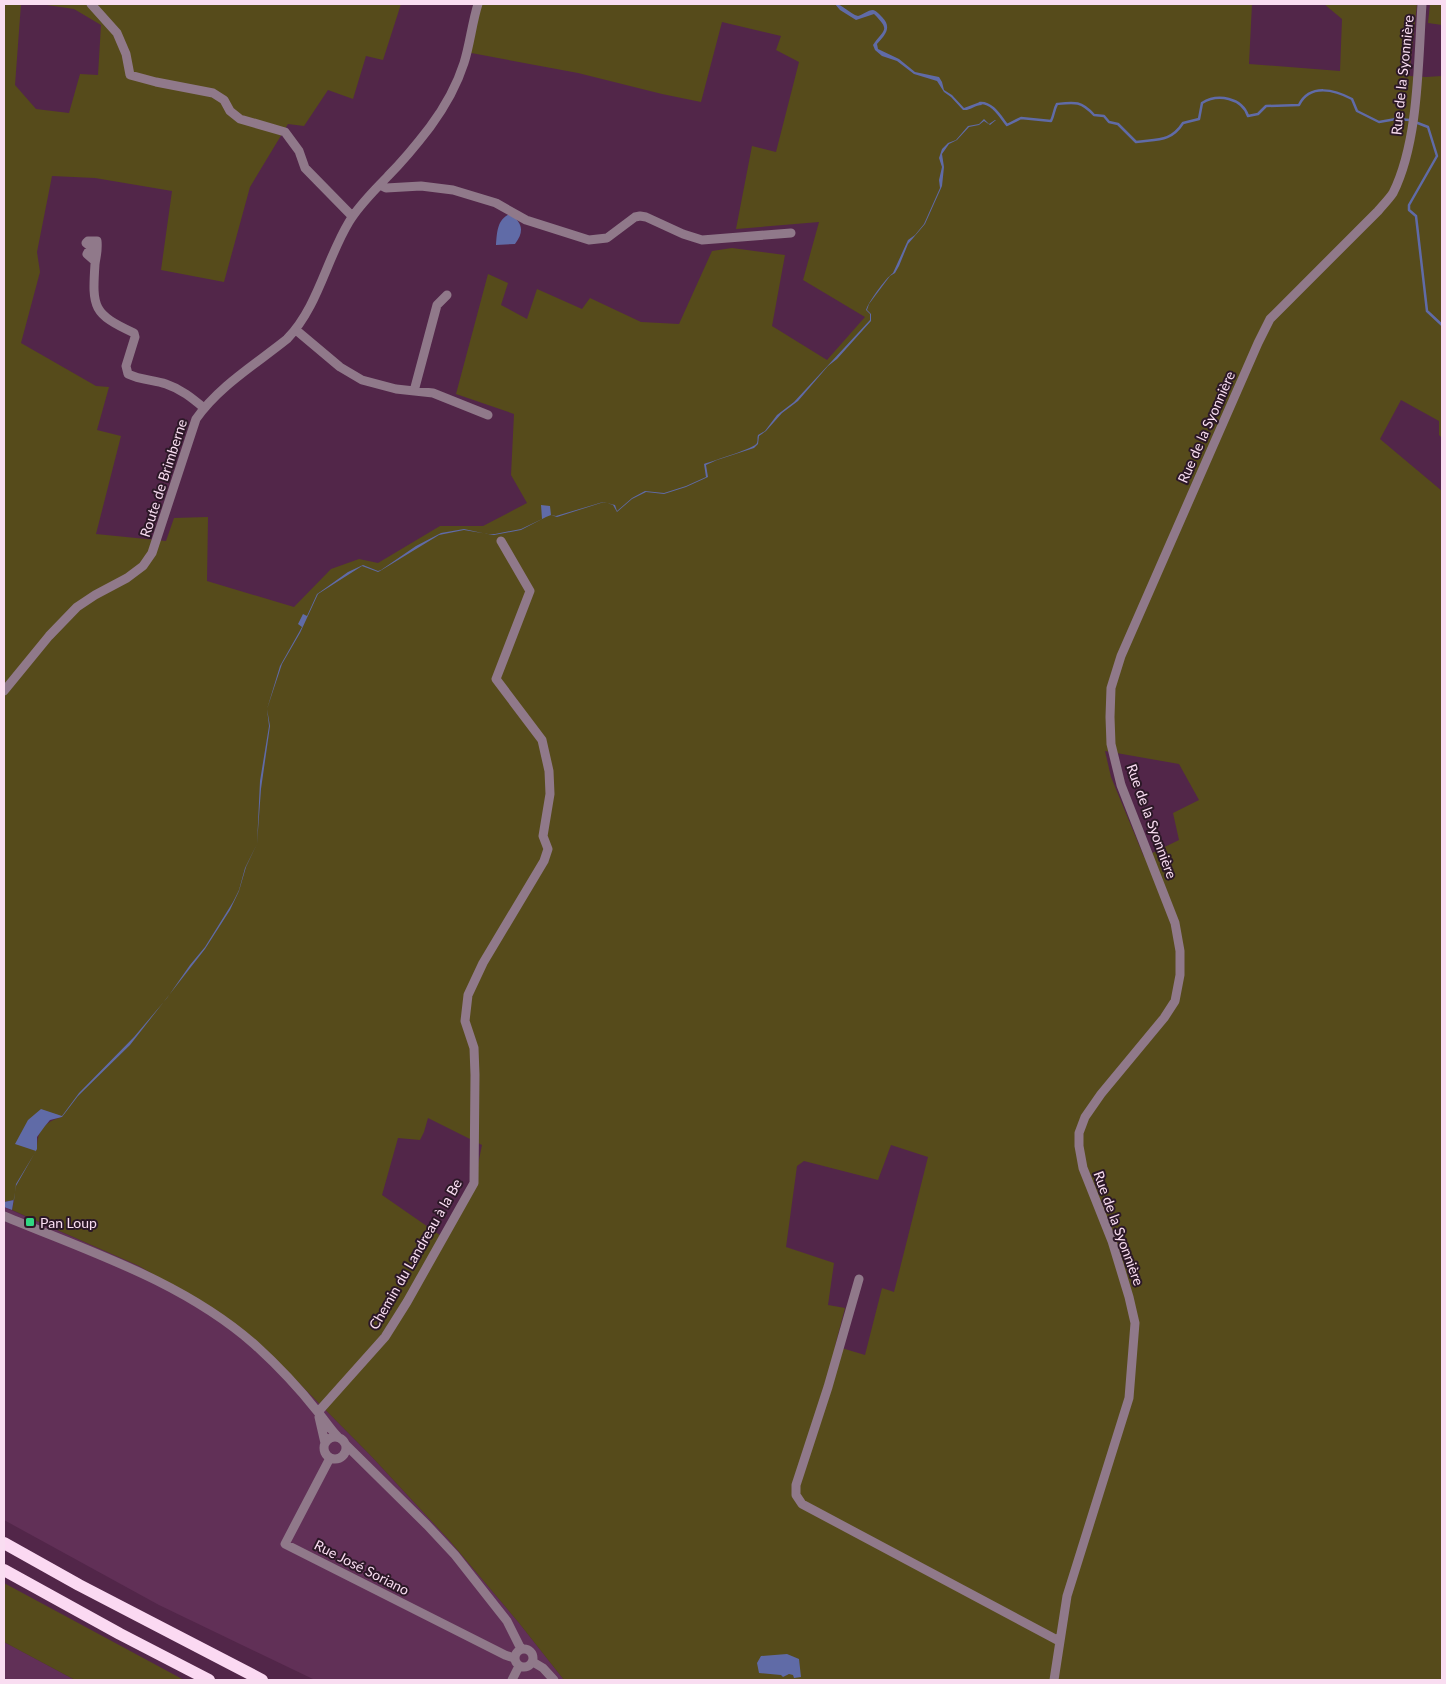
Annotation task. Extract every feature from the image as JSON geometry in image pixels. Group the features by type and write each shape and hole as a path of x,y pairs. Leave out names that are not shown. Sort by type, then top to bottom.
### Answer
{"highway":[{"path":"4,1543 79,1585 262,1680"},
{"path":"4,1570 209,1680"}],"street":[{"path":"91,4 117,33 126,54 130,75 213,93 224,100 230,111 240,118 284,132 299,151 306,168 352,216"},
{"name":"Route de Brimberne","path":"4,691 49,636 77,607 127,578 143,566 152,553 192,428 204,408 215,396 296,330 305,316 342,233 352,216 431,126 450,96 464,62 478,4"},
{"name":"Rue de la Syonnière","path":"1054,1680 1058,1641 1067,1596 1129,1398 1135,1323 1112,1241 1084,1168 1079,1146 1079,1133 1085,1117 1101,1094 1164,1018 1175,1000 1180,975 1180,951 1175,923 1121,785 1111,744 1111,688 1121,656 1270,319 1378,211 1392,194 1403,165 1414,116 1422,4"},
{"path":"380,185 386,188 421,186 453,190 496,203 526,220 589,240 607,238 635,217 640,216 702,240 791,234"},
{"path":"95,261 94,299 101,314 112,323 134,333 135,337 126,366 128,374 165,384 185,392 204,408"},
{"path":"414,391 437,306 447,294"},
{"path":"296,330 340,367 362,380 396,389 433,393 488,415"},
{"name":"Chemin du Landreau à la Be","path":"318,1412 385,1337 407,1302 474,1183 475,1075 474,1048 465,1021 468,995 483,963 544,861 548,849 544,836 550,794 549,771 542,740 496,679 530,591 501,541"},
{"path":"4,1216 103,1255 152,1278 222,1319 254,1344 292,1382 338,1438 344,1441 455,1555 507,1621 521,1649"},
{"path":"859,1280 828,1387 796,1486 796,1495 802,1504 1058,1641"},
{"path":"318,1412 325,1451 330,1458 351,1460 376,1474"},
{"path":"325,1443 331,1438 338,1438"},
{"path":"342,1458 346,1452 346,1445"},
{"name":"Rue José Soriano","path":"330,1458 285,1544 514,1658"},
{"path":"521,1649 530,1651 533,1656 533,1662 528,1667 519,1666 515,1663 516,1652 521,1649"},
{"path":"533,1662 543,1668 554,1680"},
{"path":"512,1680 519,1666"}],"shaded area":[{"path":"4,4 21,4 15,85 36,109 69,113 80,74 98,75 101,25 74,9 40,4 401,4 383,60 366,56 353,99 328,90 304,126 288,124 250,187 224,282 161,270 172,191 95,178 52,176 37,252 40,272 21,343 96,386 109,387 97,430 121,436 96,534 166,541 174,518 208,517 207,581 294,607 331,569 359,559 378,563 440,526 483,526 527,503 511,475 514,414 456,394 488,274 508,283 501,305 527,319 537,289 582,309 590,298 641,322 679,324 712,251 732,248 785,255 772,326 827,360 865,317 803,280 819,222 736,229 752,146 776,152 799,62 776,50 781,36 722,22 701,102 578,73 466,52 479,4 1252,4 1249,64 1340,71 1342,19 1324,4 1417,4 1409,76 1442,76 1442,438 1439,435 1439,421 1401,400 1380,439 1442,491 1442,1680 564,1680 449,1540 372,1457 290,1374 210,1308 139,1266 12,1210 14,1200 4,1202","holes":["1105,751 1179,764 1199,800 1173,813 1179,840 1144,857 1111,777","62,1117 43,1128 38,1137 37,1149 28,1120","428,1118 482,1145 477,1169 444,1238 382,1195 398,1138 420,1140","891,1145 928,1157 894,1292 882,1288 865,1355 835,1346 845,1308 828,1305 834,1263 786,1247 797,1166 804,1161 878,1180"]},
{"path":"1430,4 1442,4 1442,25 1428,23"},
{"path":"4,1207 139,1266 210,1308 290,1374 372,1457 449,1540 564,1680 315,1680 159,1605 4,1520"},
{"path":"4,1583 184,1680 75,1680 4,1642"},
{"path":"4,1642 75,1680 4,1680"}],"water":[{"path":"835,4 858,16 871,10 876,11 887,25 885,35 877,44 878,49 899,59 915,72 939,77 944,90 952,95 964,108 980,102 982,105 963,110 944,92 937,81 914,74 897,61 882,56 875,50 873,45 883,33 884,27 874,14 856,20 840,10"},
{"path":"984,119 989,124 996,120 990,125 984,121 979,125 969,127 957,140 949,144 942,154 944,167 942,186 925,224 908,244 899,266 895,273 890,276 908,240 924,224 940,188 939,180 942,167 939,158 942,149 948,143 956,140 968,126 979,124"},
{"path":"510,214 521,227 520,235 515,244 496,245 497,231 500,223 502,219"},
{"path":"890,276 870,303 882,285"},
{"path":"869,305 867,310 871,314 871,321 798,401 782,413 766,431 759,436 758,444 754,448 706,465 708,477 686,487 664,494 646,492 632,499 617,512 613,505 607,503 615,505 617,511 632,498 645,491 664,493 686,486 706,477 704,464 755,445 758,435 765,431 777,415 794,402 870,320 870,314 866,310"},
{"path":"604,502 557,517 551,515 556,516"},
{"path":"541,505 550,506 551,515 521,530 494,535 488,534 521,529 542,519"},
{"path":"464,529 484,533 464,530 439,535 378,572 362,566 318,594 300,633 282,664 267,709 280,666 302,627 298,624 303,614 307,616 317,594 348,572 363,565 378,571 381,570 416,546 441,533"},
{"path":"267,709 270,726 261,789 257,844 260,781 269,726"},
{"path":"257,844 246,867 239,891 230,910 205,949 169,995 205,947 233,902 239,890 245,868"},
{"path":"163,1002 130,1045 78,1096 62,1117 50,1120 37,1137 36,1151 15,1144 28,1120 41,1109 62,1116 79,1093 134,1037"},
{"path":"34,1155 16,1186 15,1192 16,1184"},
{"path":"14,1200 12,1210 4,1207 4,1202"},
{"path":"787,1654 799,1659 801,1677 794,1678 793,1675 789,1674 783,1677 781,1675 759,1673 757,1663 761,1656"}],"waterway":[{"path":"980,103 992,107 1007,125 1021,118 1051,121 1057,104 1077,104 1085,107 1094,115 1104,116 1109,122 1118,124 1136,142 1157,140 1174,134 1183,123 1199,119 1202,103 1215,98 1235,101 1241,105 1248,116 1258,114 1266,106 1299,105 1310,94 1323,90 1338,93 1352,99 1357,111 1379,122 1396,119 1410,120"},
{"path":"1415,122 1428,127 1437,156 1409,205 1409,210 1416,216 1427,311 1442,325"}],"place":[{"name":"Pan Loup","path":"30,1222"}]}
